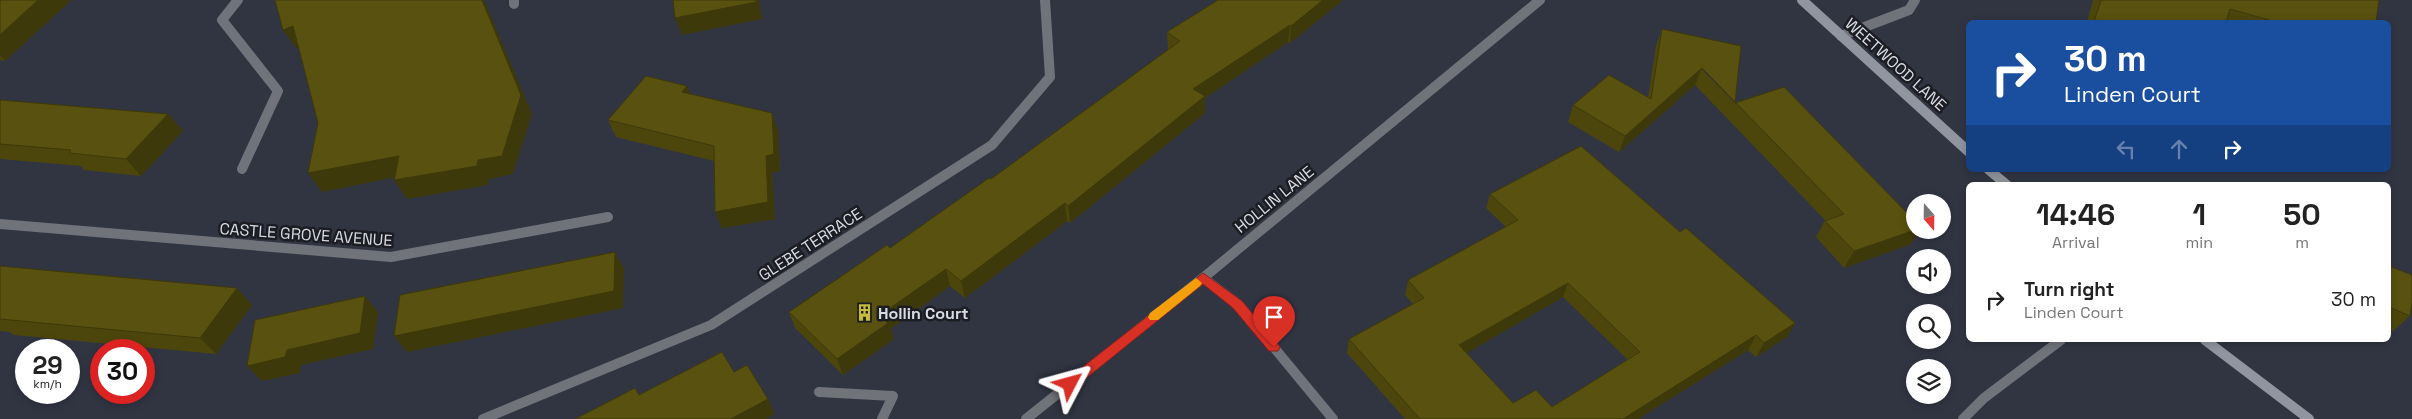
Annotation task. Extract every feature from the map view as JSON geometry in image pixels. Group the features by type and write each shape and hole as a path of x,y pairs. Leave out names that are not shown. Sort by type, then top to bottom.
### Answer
{"street":[{"path":"238,0 222,20 278,91 242,169"},
{"name":"GLEBE TERRACE","path":"483,419 711,325 992,145 1050,77 1045,0"},
{"name":"HOLLIN LANE","path":"1026,419 1203,278 1540,0"},
{"name":"WEETWOOD LANE","path":"1802,0 1966,149"},
{"path":"1841,36 1909,10 1915,0"},
{"path":"1991,172 2003,182"},
{"name":"CASTLE GROVE AVENUE","path":"0,224 391,257 608,217"},
{"path":"1203,278 1238,304 1333,419"},
{"path":"1963,419 1984,398 2058,342"},
{"path":"2208,342 2309,419"},
{"path":"819,392 893,396 882,419"}],"building":[{"path":"0,0 38,0 0,35"},
{"path":"275,0 482,0 521,95 502,156 478,160 477,166 394,180 399,156 308,173 318,123 293,26 283,30"},
{"path":"673,0 756,0 756,2 675,18"},
{"path":"1218,0 1323,0 1291,26 1193,89 1205,96 1068,206 1065,203 961,281 946,269 880,315 888,323 837,359 789,312 887,245 890,248 989,178 991,179 1180,41 1167,32"},
{"path":"2101,0 2379,0 2376,20 2269,20 2230,9 2227,20 2095,20"},
{"path":"1662,29 1741,46 1735,102 1702,68 1625,136 1573,105 1609,75 1651,99"},
{"path":"646,76 687,86 682,92 772,113 774,154 766,156 768,202 715,212 714,146 608,120"},
{"path":"1784,87 1906,212 1906,233 1854,251 1825,221 1844,214 1736,103"},
{"path":"0,100 168,114 126,159 69,153 71,150 0,144"},
{"path":"1581,146 1680,232 1686,228 1795,323 1764,343 1756,335 1623,419 1420,419 1349,339 1424,298 1408,280 1518,220 1490,194","holes":["1568,283 1640,352 1552,407 1536,390 1513,403 1459,345"]},
{"path":"615,252 614,291 394,336 400,295"},
{"path":"0,266 237,288 200,338 0,319"},
{"path":"2391,267 2412,275 2410,316 2391,308"},
{"path":"365,296 360,333 287,350 285,357 247,366 255,320"},
{"path":"722,352 734,372 747,365 768,399 731,419 575,419 635,388 639,395"}],"slow traffic":[{"path":"1154,317 1196,283"}],"place":[{"name":"Hollin Court","path":"864,313"}],"route":[{"path":"1070,384 1203,278 1238,304 1274,347"}]}
